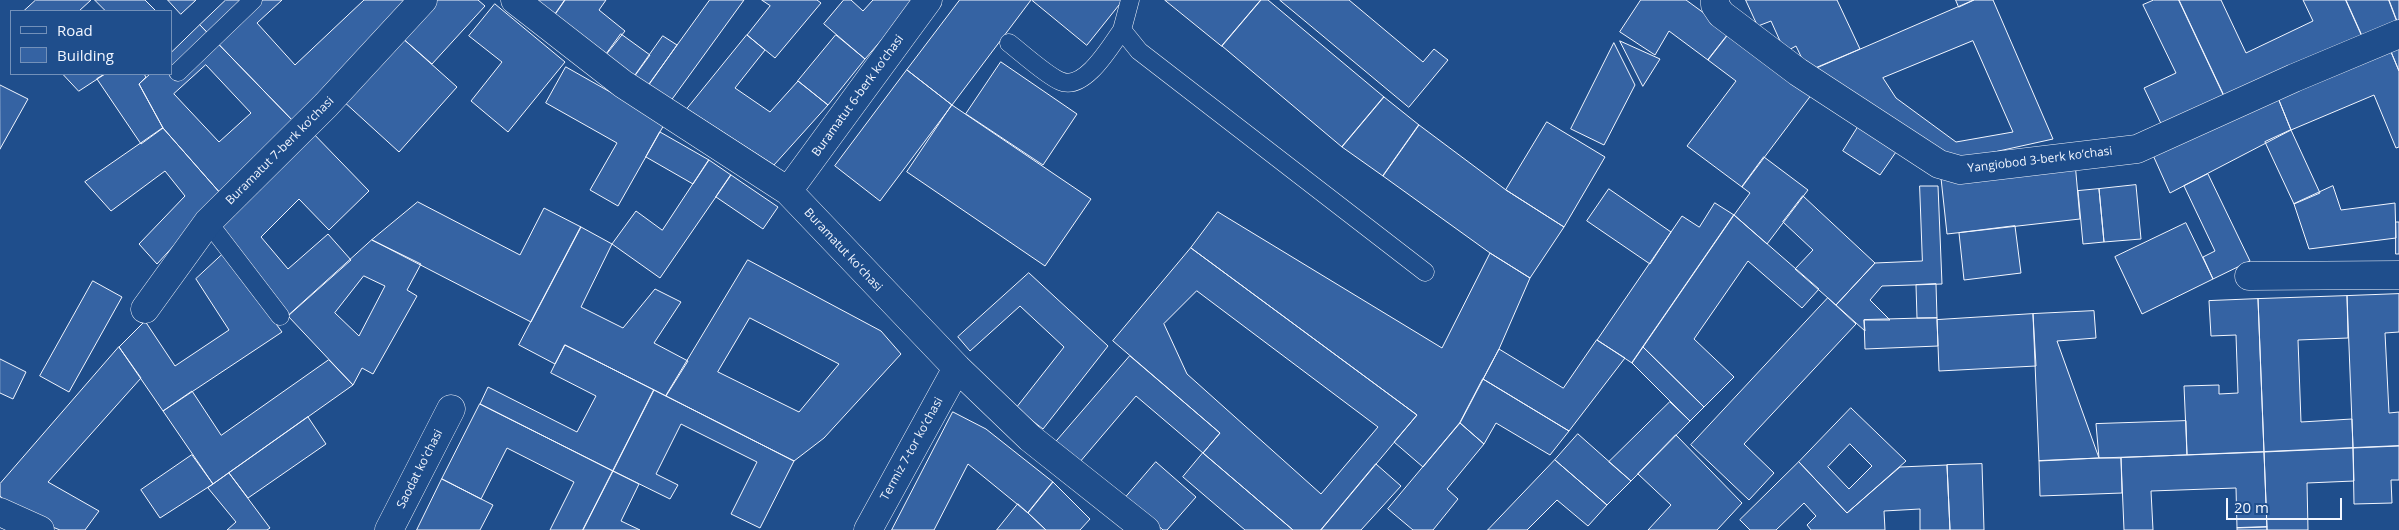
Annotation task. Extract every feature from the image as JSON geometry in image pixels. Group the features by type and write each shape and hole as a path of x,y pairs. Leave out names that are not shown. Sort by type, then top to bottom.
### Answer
{"street":[{"name":"Buramatut 7-berk koʼchasi","path":"145,309 208,222 326,105 424,0"},
{"name":"Buramatut koʻchasi","path":"515,0 623,84 788,191 957,368 1030,438 1146,530"},
{"name":"Buramatut 6-berk koʼchasi","path":"788,191 928,0"},
{"name":"Yangiobod 3-berk koʼchasi","path":"1715,0 1715,5 1721,14 1798,72 1939,164 1960,170 2137,149 2294,78 2399,34"},
{"path":"2249,276 2399,276"},
{"name":"Termiz 7-tor koʼchasi","path":"868,530 957,368"},
{"name":"Saodat koʻchasi","path":"389,530 452,409"},
{"path":"0,512 40,530"}],"lane":[{"path":"178,72 253,0"},
{"path":"1009,43 1060,82 1074,82 1088,75 1122,30 1130,0"},
{"path":"1122,30 1139,51 1425,272"},
{"path":"208,222 280,316"}],"building":[{"path":"36,0 91,0 80,10 25,10"},
{"path":"95,0 145,0 155,10 105,10"},
{"path":"168,0 196,0 181,14"},
{"path":"226,0 282,0 257,23 295,65 364,0 419,0 294,122 200,25"},
{"path":"433,0 478,0 485,6 432,64 400,36"},
{"path":"537,0 565,0 554,16"},
{"path":"565,0 606,0 599,10 625,31 605,56 554,16"},
{"path":"710,0 744,0 670,102 648,86"},
{"path":"762,0 817,0 821,3 775,58 747,35 770,6"},
{"path":"844,0 851,0 863,11 873,0 916,0 865,59 824,24"},
{"path":"960,0 1031,0 952,105 907,70"},
{"path":"1032,0 1123,0 1087,45"},
{"path":"1165,0 1261,0 1222,46"},
{"path":"1261,0 1268,0 1384,97 1342,147 1222,46"},
{"path":"1280,0 1349,0 1423,62 1434,49 1448,60 1409,107"},
{"path":"1641,0 1686,0 1730,32 1708,60 1669,31 1655,55 1620,32"},
{"path":"1746,0 1837,0 1860,49 1808,71 1796,46 1785,52 1771,21 1758,26"},
{"path":"1956,0 1974,0 1959,7"},
{"path":"1974,0 1993,0 2053,139 1958,160 1815,69","holes":["1973,41 2013,132 1956,142 1896,98 1883,78"]},
{"path":"2154,0 2179,0 2227,102 2165,132 2144,88 2176,73 2143,5"},
{"path":"2179,0 2221,0 2246,53 2313,21 2303,0 2346,0 2363,38 2227,102"},
{"path":"2346,0 2389,0 2397,21 2363,38"},
{"path":"2389,0 2399,0 2399,21 2397,21"},
{"path":"495,4 565,62 508,132 471,101 502,62 469,36"},
{"path":"200,25 294,122 221,194 163,128 139,84 149,75 172,75 172,52","holes":["206,65 251,113 219,142 174,94"]},
{"path":"1730,32 1812,94 1742,187 1687,146 1736,81 1708,60"},
{"path":"621,34 650,55 634,77 605,56"},
{"path":"747,35 765,50 735,88 770,112 798,81 828,105 774,165 687,109"},
{"path":"836,35 865,59 828,105 798,81"},
{"path":"400,36 457,87 399,152 342,100"},
{"path":"663,36 677,45 648,86 634,77"},
{"path":"1620,41 1660,59 1643,86"},
{"path":"1614,43 1635,85 1604,145 1571,129"},
{"path":"2399,43 2399,71 2389,47"},
{"path":"2389,47 2399,71 2399,147 2396,148 2374,95 2291,130 2276,93"},
{"path":"1001,62 1077,114 1043,165 966,114"},
{"path":"566,67 665,123 618,206 590,190 617,143 546,103"},
{"path":"907,70 952,105 880,201 835,166"},
{"path":"64,75 103,75 79,91"},
{"path":"103,75 145,75 146,77 139,84 163,128 141,144 97,79"},
{"path":"0,85 28,99 0,149"},
{"path":"2276,93 2291,130 2170,193 2152,153"},
{"path":"1384,97 1419,125 1383,176 1342,147"},
{"path":"952,105 1091,199 1045,266 907,172"},
{"path":"1547,122 1605,157 1564,227 1506,190"},
{"path":"1419,125 1506,190 1564,227 1530,278 1490,253 1383,176"},
{"path":"1858,127 1896,152 1880,175 1843,151"},
{"path":"163,128 221,194 157,264 139,244 185,196 165,171 111,211 85,182"},
{"path":"308,128 369,191 329,230 299,199 261,237 288,269 328,234 351,260 288,316 217,221"},
{"path":"2291,130 2320,193 2294,204 2265,142"},
{"path":"660,132 709,160 693,184 646,157"},
{"path":"1764,157 1808,190 1767,244 1734,215 1750,193 1742,187"},
{"path":"709,160 731,175 660,278 612,244 636,211 662,230"},
{"path":"2075,162 2080,219 1947,234 1941,178"},
{"path":"2208,174 2250,261 2213,279 2203,257 2215,251 2184,186"},
{"path":"731,175 778,207 763,229 716,197"},
{"path":"2136,185 2141,239 2104,242 2099,189"},
{"path":"1920,186 1938,186 1942,284 1882,286 1870,300 1890,320 1864,320 1865,331 1836,305 1875,263 1922,261"},
{"path":"2333,186 2341,210 2395,203 2396,238 2309,249 2294,204"},
{"path":"1609,189 1671,232 1650,264 1587,221"},
{"path":"2099,189 2104,242 2083,244 2078,191"},
{"path":"1803,196 1875,263 1836,305 1795,269 1813,250 1783,222"},
{"path":"418,202 520,255 544,208 581,227 531,322 372,240"},
{"path":"1715,203 1734,215 1632,363 1597,340 1682,216 1699,227"},
{"path":"1218,212 1442,348 1490,253 1530,278 1499,349 1460,423 1423,467 1394,442 1417,415 1191,248"},
{"path":"1734,215 1819,289 1802,308 1748,261 1694,339 1734,377 1704,407 1643,347"},
{"path":"2396,222 2399,222 2399,254 2396,254"},
{"path":"2186,223 2213,279 2142,314 2115,257"},
{"path":"2015,226 2021,273 1964,280 1959,233"},
{"path":"581,227 612,244 581,307 623,328 655,289 681,302 654,343 688,361 666,396 565,345 555,364 519,345"},
{"path":"372,240 421,264 407,290 417,296 373,374 362,368 353,385 288,316","holes":["364,276 385,286 359,336 335,313"]},
{"path":"1191,248 1417,415 1321,530 1293,530 1203,453 1220,433 1113,341","holes":["1197,291 1378,427 1321,494 1187,374 1164,324"]},
{"path":"224,253 282,332 163,411 119,347 145,321 175,366 229,330 196,279"},
{"path":"748,260 881,331 901,354 824,438 794,461 666,396","holes":["750,318 839,364 799,412 718,372"]},
{"path":"1029,273 1108,346 1043,429 1016,408 1064,347 1020,306 970,351 958,337"},
{"path":"93,281 122,297 69,392 40,376"},
{"path":"1936,284 1937,318 1917,318 1916,285"},
{"path":"2399,294 2399,332 2385,333 2389,413 2399,412 2399,446 2353,448 2347,296"},
{"path":"2347,296 2348,338 2298,340 2301,422 2352,419 2353,448 2264,452 2258,299"},
{"path":"1828,298 1856,324 1744,444 1774,473 1749,500 1691,445"},
{"path":"2258,299 2264,452 2187,455 2184,386 2219,385 2219,394 2238,393 2236,335 2211,336 2209,301"},
{"path":"2094,311 2096,338 2057,341 2099,458 2039,461 2033,314"},
{"path":"2033,314 2036,366 1939,371 1937,320"},
{"path":"1937,318 1938,346 1865,349 1864,320"},
{"path":"1597,340 1625,358 1569,431 1483,379 1499,349 1563,388"},
{"path":"565,345 654,390 613,471 480,404 488,387 577,432 596,396 551,373"},
{"path":"119,347 141,378 48,482 99,511 85,530 60,530 20,514 0,496 0,484"},
{"path":"1643,347 1704,407 1690,421 1632,363"},
{"path":"1130,356 1220,433 1203,453 1136,396 1079,463 1055,443"},
{"path":"0,359 26,372 13,399 0,393"},
{"path":"329,360 353,385 213,484 163,411 192,391 221,435"},
{"path":"1483,379 1569,431 1550,455 1496,423 1484,444 1460,423"},
{"path":"654,390 794,461 760,528 731,514 757,462 681,424 656,474 678,485 670,499 613,471"},
{"path":"1670,402 1690,421 1631,481 1609,462"},
{"path":"480,404 613,471 583,530 550,530 574,482 507,448 481,499 442,479"},
{"path":"1851,408 1906,461 1847,513 1799,462","holes":["1850,444 1872,466 1849,489 1828,467"]},
{"path":"953,412 986,429 1053,482 1028,513 968,464 934,530 892,530"},
{"path":"308,417 326,444 248,498 229,473"},
{"path":"2186,421 2187,455 2099,458 2096,424"},
{"path":"1460,423 1484,444 1447,489 1458,499 1433,530 1413,530 1388,509"},
{"path":"1578,434 1631,481 1607,505 1555,460"},
{"path":"1676,435 1742,503 1717,530 1648,530 1671,505 1638,474"},
{"path":"2399,446 2399,480 2391,480 2392,503 2354,504 2353,448"},
{"path":"2353,448 2354,481 2307,483 2308,530 2267,530 2264,452"},
{"path":"2264,452 2267,527 2237,528 2236,488 2151,491 2153,530 2124,530 2121,458"},
{"path":"1203,453 1293,530 1245,530 1183,477"},
{"path":"192,455 213,484 160,518 141,490"},
{"path":"2121,458 2122,493 2040,496 2039,461"},
{"path":"1555,460 1607,505 1588,526 1557,500 1527,530 1488,530"},
{"path":"1156,462 1196,497 1167,530 1163,530 1126,497"},
{"path":"1799,462 1847,513 1900,467 1947,465 1950,530 1920,530 1920,509 1884,511 1885,530 1811,530 1807,525 1816,516 1804,503 1776,530 1750,530 1740,520"},
{"path":"1376,464 1401,486 1361,530 1321,530"},
{"path":"1982,464 1984,530 1950,530 1947,465"},
{"path":"613,471 639,484 621,521 640,530 583,530"},
{"path":"229,473 270,528 267,530 227,530 236,522 208,488"},
{"path":"442,479 493,505 480,530 417,530"},
{"path":"1053,482 1090,519 1080,530 1046,530 1028,513"},
{"path":"1018,504 1028,513 1046,530 997,530"},
{"path":"2267,527 2267,530 2237,530 2237,528"}]}
